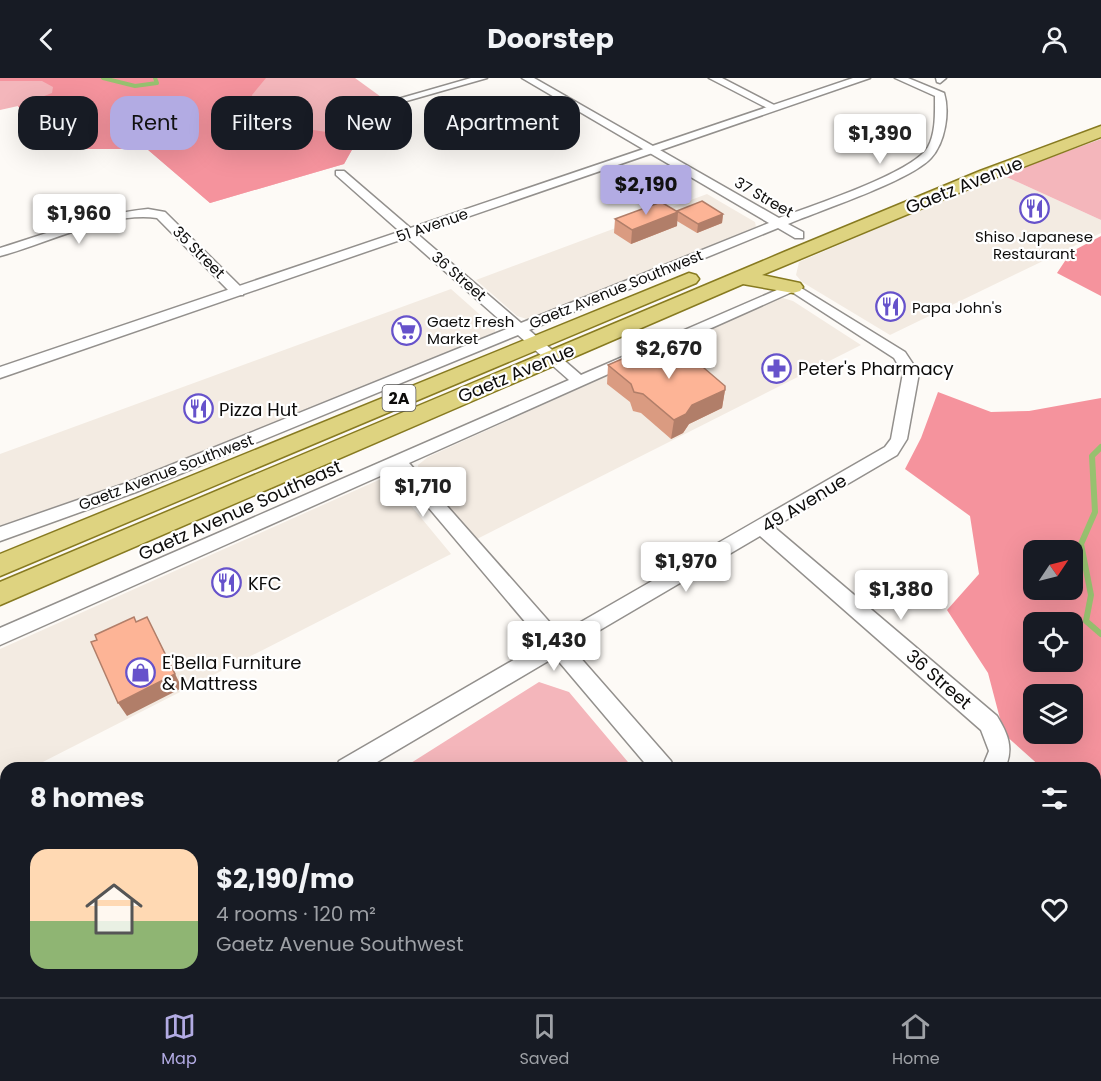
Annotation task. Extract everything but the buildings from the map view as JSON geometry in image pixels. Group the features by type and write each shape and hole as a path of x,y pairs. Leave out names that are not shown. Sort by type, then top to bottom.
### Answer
{"main road":[{"name":"Gaetz Avenue","path":"0,565 535,343 1080,121"},
{"name":"Gaetz Avenue","path":"0,594 535,343 742,277 986,175 1101,131"},
{"path":"789,257 784,269 793,286"},
{"path":"742,277 793,286"}],"street":[{"path":"412,97 482,78"},
{"name":"37 Street","path":"527,78 776,224 799,235"},
{"path":"714,78 776,108"},
{"name":"51 Avenue","path":"0,373 864,78"},
{"name":"Gaetz Avenue Southwest","path":"0,534 535,343 776,224 906,171 928,154 939,137 940,95 900,78"},
{"name":"36 Street","path":"340,173 578,380"},
{"name":"35 Street","path":"0,252 130,214 145,212 159,214 238,291"},
{"name":"49 Avenue","path":"357,762 894,448 899,439 911,384 911,373 900,355 793,286"},
{"name":"Gaetz Avenue Southeast","path":"0,637 793,286"},
{"path":"398,461 658,762"},
{"name":"36 Street","path":"762,527 980,714 989,723 999,742 997,762"}],"shaded area":[{"path":"0,78 355,78 380,96 325,96 325,150 352,150 344,164 210,203 148,150 199,150 199,96 110,96 110,149 98,149 98,96 18,96 18,106 0,110"},
{"path":"0,78 266,78 252,96 211,96 211,150 313,150 313,130 325,132 325,150 352,150 344,164 210,203 148,150 199,150 199,96 110,96 110,149 98,149 98,96 44,96 52,93 53,87 42,81 0,81"},
{"path":"1101,139 1101,220 1002,175"},
{"path":"1002,175 1101,220 1101,233 890,335 802,282 796,275 799,262"},
{"path":"707,194 755,222 756,227 530,320 517,316 476,280"},
{"path":"1101,236 1101,296 1057,273 1071,252"},
{"path":"451,289 495,328 495,332 131,483 0,529 0,454"},
{"path":"783,298 793,301 861,345 477,539 419,473 418,465 428,457 774,300"},
{"path":"938,392 991,412 1029,411 1101,398 1101,762 1035,762 1004,734 988,673 947,610 979,574 970,516 905,469 921,438"},
{"path":"381,479 394,485 451,554 43,762 0,762 0,649"},
{"path":"539,682 569,692 628,762 412,762"}],"waterway":[{"path":"103,78 135,86 157,83 155,78"},
{"path":"1101,447 1092,456 1095,512 1081,544 1091,595 1086,621 1101,634"}],"place":[{"name":"Shiso Japanese Restaurant","path":"1034,209"},
{"name":"Papa John's","path":"891,307"},
{"name":"Gaetz Fresh Market","path":"406,330"},
{"name":"Peter's Pharmacy","path":"777,368"},
{"name":"Pizza Hut","path":"198,409"},
{"name":"KFC","path":"227,583"},
{"name":"E'Bella Furniture & Mattress","path":"141,672"}]}
